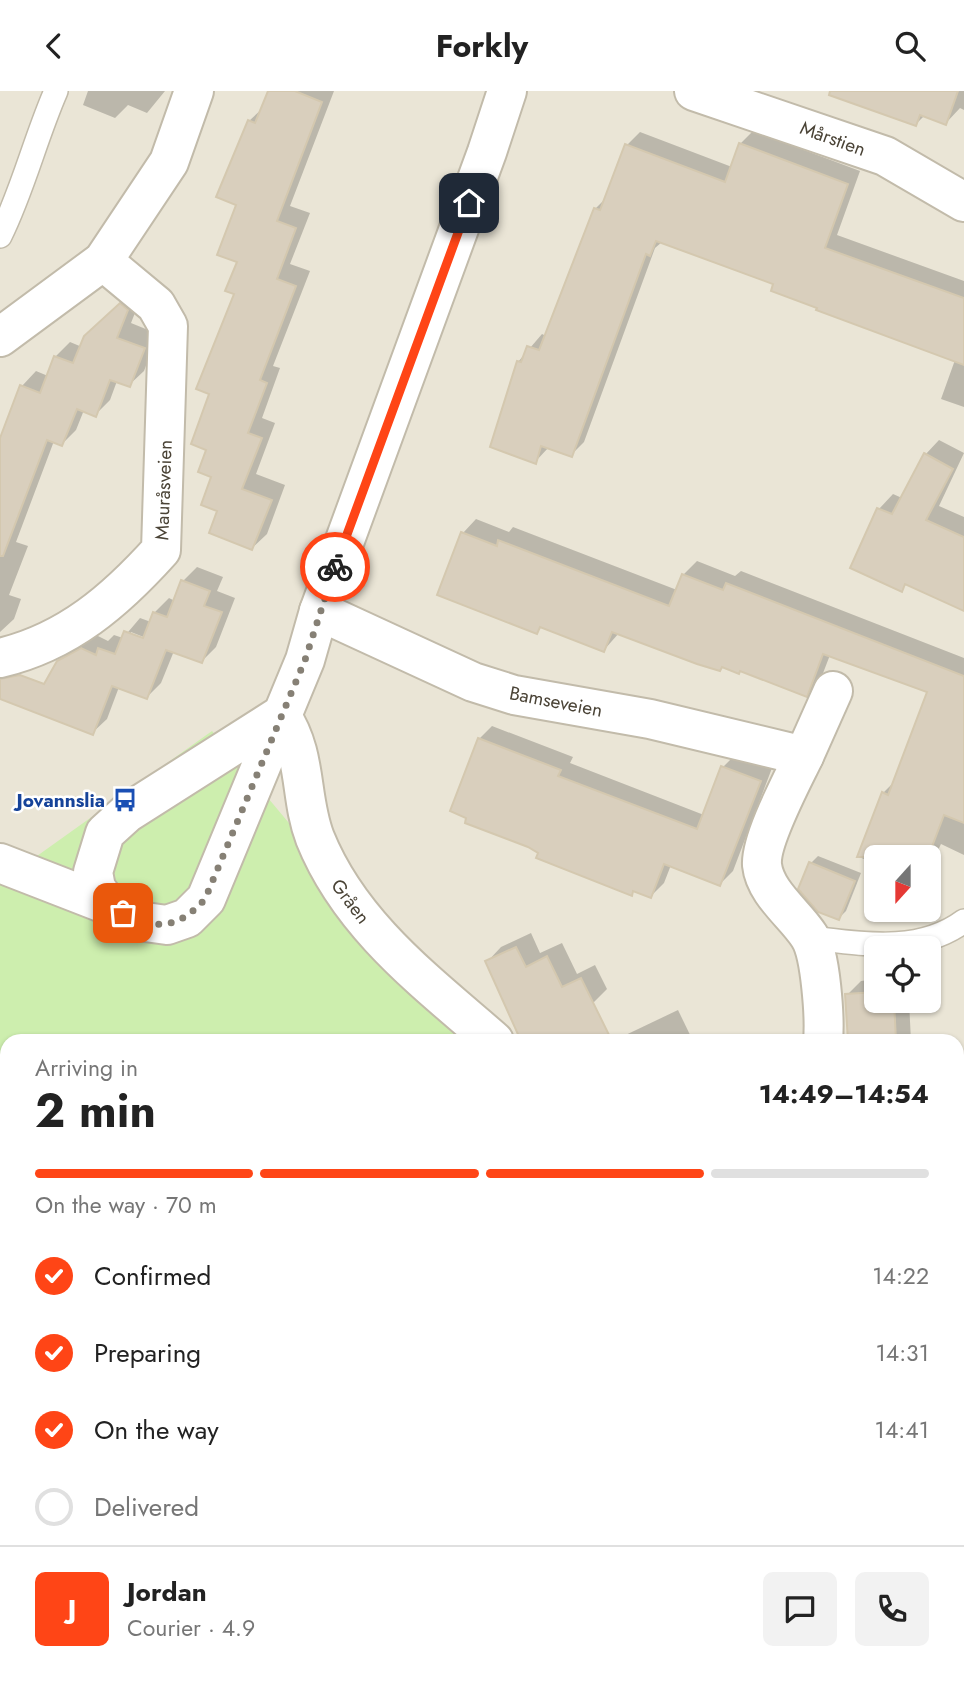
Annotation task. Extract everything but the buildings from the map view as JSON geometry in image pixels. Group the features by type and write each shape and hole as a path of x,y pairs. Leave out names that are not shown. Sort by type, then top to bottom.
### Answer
{"street":[{"path":"0,337 103,261 169,162 194,91"},
{"path":"0,863 108,905 138,921 167,925 187,919 205,899 305,660 319,611 483,165 507,91"},
{"name":"Mårstien","path":"694,91 738,98 885,156 964,202"},
{"name":"Mauråsveien","path":"0,658 53,641 122,594 161,550 168,326 156,305 103,261"},
{"name":"Bamseveien","path":"319,611 473,682 514,695 650,719 804,756"},
{"path":"823,1034 824,1005 811,938 773,891 762,865 778,807 833,691"},
{"path":"108,905 96,888 93,872 105,833 127,813 281,715"},
{"name":"Gråen","path":"281,715 292,732 300,753 313,834 330,874 356,911 403,962 486,1034"}],"lane":[{"path":"0,236 17,202 37,136 56,91"},
{"path":"811,938 909,944 949,932 964,921"}],"shaded area":[{"path":"0,91 964,91 964,1034 470,1034 23,866 0,878"}],"green space":[{"path":"212,731 350,896 482,1034 0,1034 0,878 23,866"}],"way so far":[{"path":"123,913 138,921 167,925 187,919 205,899 305,660 335,567"}],"place":[{"name":"Jovannslia","path":"125,800"}],"route":[{"path":"335,567 469,203"}]}
